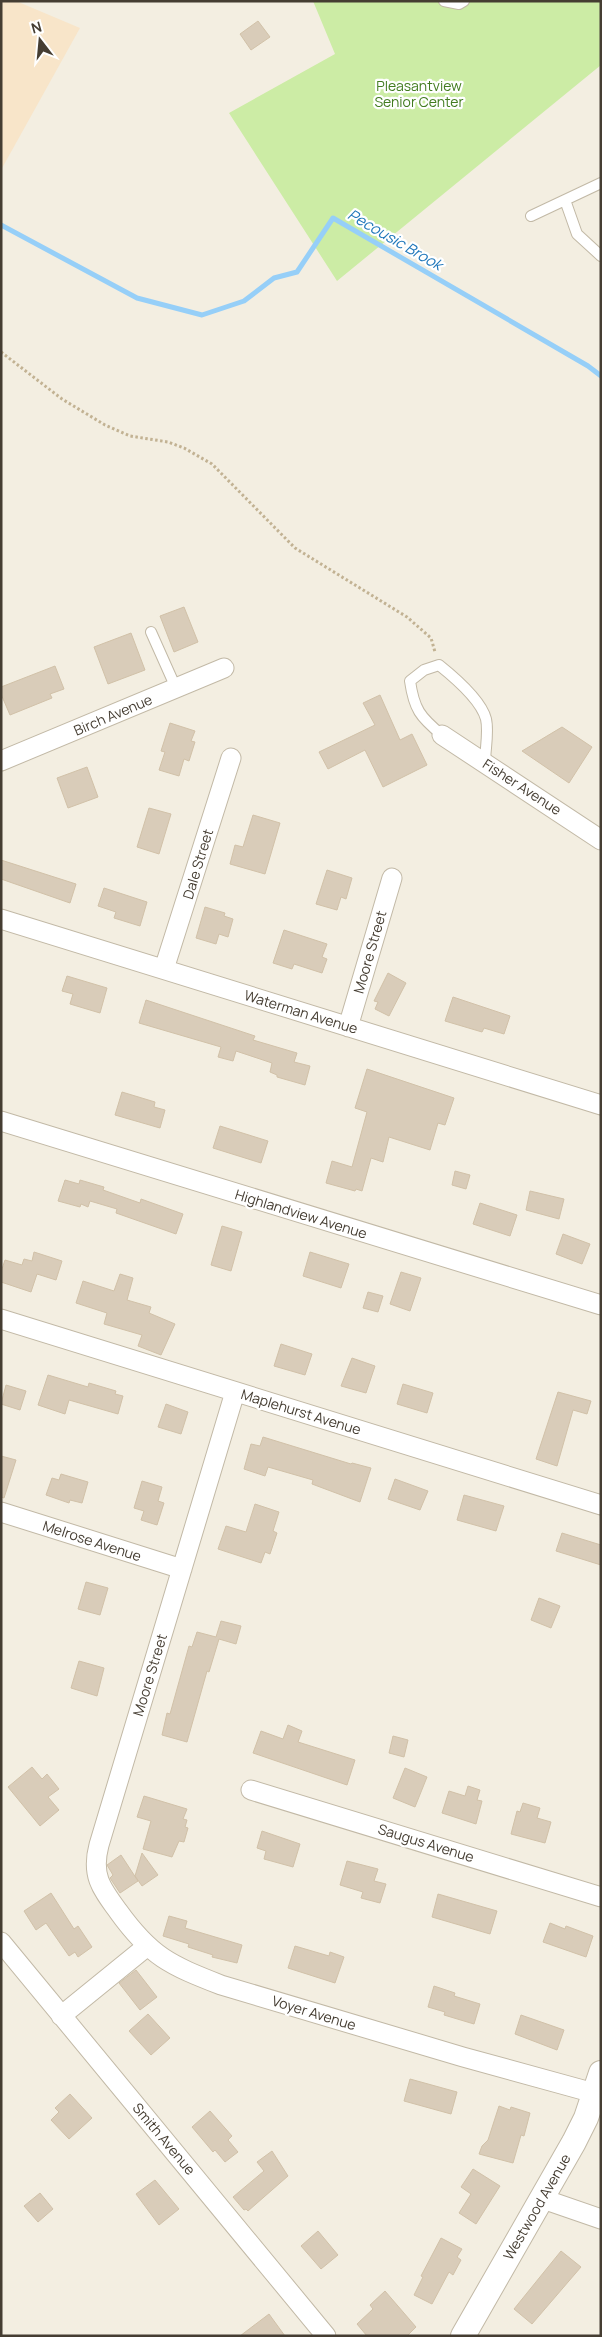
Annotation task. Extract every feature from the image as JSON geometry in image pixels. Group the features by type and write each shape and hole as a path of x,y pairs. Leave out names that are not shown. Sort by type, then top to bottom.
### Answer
{"street":[{"name":"Birch Avenue","path":"1,761 224,668"},
{"name":"Fisher Avenue","path":"442,736 601,840"},
{"name":"Dale Street","path":"164,969 231,758"},
{"name":"Moore Street","path":"348,1027 392,878"},
{"name":"Waterman Avenue","path":"1,919 601,1106"},
{"name":"Highlandview Avenue","path":"1,1120 601,1305"},
{"name":"Maplehurst Avenue","path":"1,1319 601,1505"},
{"name":"Moore Street","path":"146,1947 102,1890 95,1868 96,1857 235,1392"},
{"name":"Melrose Avenue","path":"1,1512 182,1569"},
{"name":"Saugus Avenue","path":"251,1790 601,1897"},
{"name":"Smith Avenue","path":"1,1942 326,2336"},
{"path":"61,2016 146,1947"},
{"name":"Voyer Avenue","path":"146,1947 179,1968 222,1985 454,2055 598,2083"},
{"name":"Westwood Avenue","path":"463,2336 543,2199 582,2126 598,2083"},
{"path":"543,2199 601,2218"}],"lane":[{"path":"444,1 460,4 464,1"},
{"path":"531,216 601,183"},
{"path":"565,200 577,234 601,256"},
{"path":"152,632 176,688"},
{"path":"442,736 427,722 413,702 410,681 424,670 439,665 465,689 486,719 485,763"}],"path":[{"path":"1,352 62,399 105,426 130,436 168,442 212,464 295,548 406,617 431,638 439,665"}],"shaded area":[{"path":"1,1 16,1 80,28 1,170"}],"green space":[{"name":"Pleasantview Senior Center","path":"313,1 601,1 601,65 337,281 229,113 335,54"}],"building":[{"path":"258,21 270,37 251,50 240,34"},
{"path":"184,607 198,642 174,652 160,616"},
{"path":"131,633 145,670 108,684 94,647"},
{"path":"55,666 64,689 50,694 52,698 10,715 1,694 1,687"},
{"path":"380,695 400,740 412,734 427,765 383,787 365,750 328,769 319,752 375,725 363,703"},
{"path":"170,723 195,731 191,741 195,742 189,761 184,759 179,776 159,770 165,752 161,751"},
{"path":"562,727 592,747 569,783 522,751"},
{"path":"87,767 98,797 68,808 57,778"},
{"path":"149,808 171,814 159,854 137,847"},
{"path":"253,815 280,823 265,874 230,864 235,845 243,847"},
{"path":"1,860 76,884 70,903 1,879"},
{"path":"327,870 352,878 346,899 341,897 337,910 316,904"},
{"path":"104,888 147,902 140,926 114,918 116,912 98,906"},
{"path":"205,907 225,913 224,916 233,919 228,937 219,934 216,944 196,938"},
{"path":"284,930 327,944 322,957 327,959 322,973 294,964 292,969 273,963"},
{"path":"388,973 406,983 389,1016 375,1009 378,1002 374,1001"},
{"path":"67,976 107,988 100,1013 70,1004 73,994 62,991"},
{"path":"453,997 510,1016 504,1034 484,1028 482,1032 445,1021"},
{"path":"146,1000 255,1036 253,1040 297,1053 294,1062 310,1066 305,1085 277,1077 277,1075 270,1072 272,1063 236,1051 233,1061 218,1057 221,1047 139,1023"},
{"path":"367,1069 454,1098 445,1125 438,1123 430,1150 389,1137 383,1162 371,1158 362,1191 356,1189 355,1191 326,1183 332,1161 352,1167 367,1112 355,1108"},
{"path":"122,1092 155,1102 154,1107 165,1110 160,1128 115,1115"},
{"path":"220,1126 268,1141 261,1163 213,1148"},
{"path":"455,1171 470,1175 466,1189 452,1185"},
{"path":"65,1180 79,1184 80,1180 104,1187 103,1190 140,1203 141,1199 183,1214 176,1234 116,1213 117,1209 90,1201 88,1207 81,1204 80,1207 58,1201"},
{"path":"530,1191 564,1199 559,1219 526,1210"},
{"path":"480,1203 517,1215 510,1236 473,1224"},
{"path":"222,1226 242,1232 231,1271 211,1265"},
{"path":"563,1234 590,1244 582,1264 556,1254"},
{"path":"34,1252 62,1261 56,1280 37,1274 31,1292 1,1282 1,1272 5,1260 22,1265 24,1259 32,1261"},
{"path":"310,1252 349,1264 341,1288 303,1276"},
{"path":"401,1272 421,1278 410,1311 390,1304"},
{"path":"120,1274 133,1278 127,1300 151,1307 149,1313 175,1324 161,1355 138,1346 142,1335 104,1324 107,1313 76,1303 83,1281 114,1291"},
{"path":"368,1292 383,1296 378,1312 363,1308"},
{"path":"281,1344 312,1354 305,1375 274,1366"},
{"path":"352,1358 375,1366 366,1393 341,1386"},
{"path":"48,1375 88,1387 89,1383 116,1391 115,1394 123,1396 118,1414 69,1400 65,1414 38,1405"},
{"path":"403,1384 433,1393 427,1413 397,1404"},
{"path":"6,1385 26,1391 20,1410 1,1404"},
{"path":"558,1392 591,1401 587,1414 573,1410 557,1466 536,1459"},
{"path":"166,1404 188,1412 181,1434 158,1427"},
{"path":"263,1437 351,1464 371,1468 360,1502 312,1484 313,1480 268,1467 265,1476 244,1469 251,1444 260,1446"},
{"path":"1,1456 16,1460 4,1498 1,1497"},
{"path":"61,1474 88,1482 82,1503 70,1500 69,1503 46,1495 52,1478 59,1480"},
{"path":"395,1479 428,1491 420,1510 388,1499"},
{"path":"142,1481 162,1487 158,1501 164,1503 157,1525 141,1520 144,1511 134,1508"},
{"path":"464,1495 504,1506 496,1531 457,1520"},
{"path":"255,1504 279,1512 273,1531 277,1533 270,1554 265,1552 261,1563 218,1549 226,1526 246,1532"},
{"path":"562,1533 601,1545 601,1565 556,1551"},
{"path":"86,1582 108,1588 100,1615 78,1609"},
{"path":"539,1598 560,1606 551,1628 531,1620"},
{"path":"221,1621 241,1626 236,1644 219,1639 209,1672 207,1671 187,1742 162,1735 167,1713 170,1714 189,1646 192,1647 197,1632 216,1637"},
{"path":"79,1661 104,1668 97,1696 71,1688"},
{"path":"288,1725 302,1731 298,1742 355,1760 347,1785 253,1753 261,1731 283,1739"},
{"path":"393,1736 408,1740 404,1757 389,1753"},
{"path":"32,1767 42,1779 47,1774 59,1789 48,1797 59,1810 40,1826 8,1787"},
{"path":"405,1768 427,1777 415,1807 393,1798"},
{"path":"468,1786 480,1790 477,1800 482,1801 476,1824 442,1813 449,1791 465,1796"},
{"path":"144,1796 187,1809 183,1819 187,1820 185,1827 188,1828 184,1842 179,1841 172,1857 143,1849 151,1821 137,1817"},
{"path":"523,1803 540,1808 537,1818 551,1822 545,1843 511,1834 517,1811 520,1812"},
{"path":"262,1831 300,1844 293,1867 264,1859 266,1851 257,1848"},
{"path":"142,1853 158,1875 142,1886 135,1876"},
{"path":"121,1855 138,1881 120,1893 110,1878 113,1875 107,1865"},
{"path":"347,1861 378,1869 374,1881 386,1884 380,1903 361,1898 363,1892 340,1885"},
{"path":"51,1893 74,1929 78,1926 92,1947 78,1957 75,1952 69,1956 46,1923 36,1930 24,1911"},
{"path":"438,1894 497,1911 490,1934 432,1917"},
{"path":"169,1916 187,1921 185,1928 242,1945 237,1963 212,1957 213,1955 188,1947 189,1944 163,1936"},
{"path":"550,1923 565,1929 566,1926 593,1936 586,1957 543,1942"},
{"path":"295,1946 329,1956 330,1952 344,1957 335,1983 288,1968"},
{"path":"136,1970 157,1997 140,2010 119,1983"},
{"path":"434,1986 455,1993 454,1996 480,2004 474,2024 444,2015 445,2012 428,2007"},
{"path":"148,2014 170,2038 151,2055 129,2031"},
{"path":"521,2015 564,2030 557,2050 515,2034"},
{"path":"410,2079 457,2092 451,2114 404,2101"},
{"path":"70,2094 92,2118 69,2139 51,2120 59,2112 55,2108"},
{"path":"499,2106 510,2110 511,2107 530,2113 524,2136 521,2135 513,2163 479,2154 482,2146 488,2140"},
{"path":"210,2111 232,2136 228,2140 238,2152 225,2162 215,2150 213,2152 192,2127"},
{"path":"272,2151 288,2176 248,2211 244,2210 233,2197 264,2171 257,2162"},
{"path":"473,2169 500,2186 476,2224 459,2213 471,2194 461,2187"},
{"path":"155,2180 179,2209 159,2225 136,2194"},
{"path":"40,2193 53,2209 38,2222 24,2206"},
{"path":"318,2231 338,2255 321,2269 301,2246"},
{"path":"441,2238 462,2249 457,2257 461,2260 453,2275 449,2272 432,2304 414,2295 423,2277 421,2276"},
{"path":"561,2251 581,2267 532,2324 514,2309"},
{"path":"385,2291 416,2327 407,2336 367,2336 357,2324 373,2309 370,2305"},
{"path":"269,2314 285,2336 240,2336"}],"waterway":[{"name":"Pecousic Brook","path":"1,225 137,298 202,315 244,301 274,278 297,272 333,218 588,366 601,376"}]}
